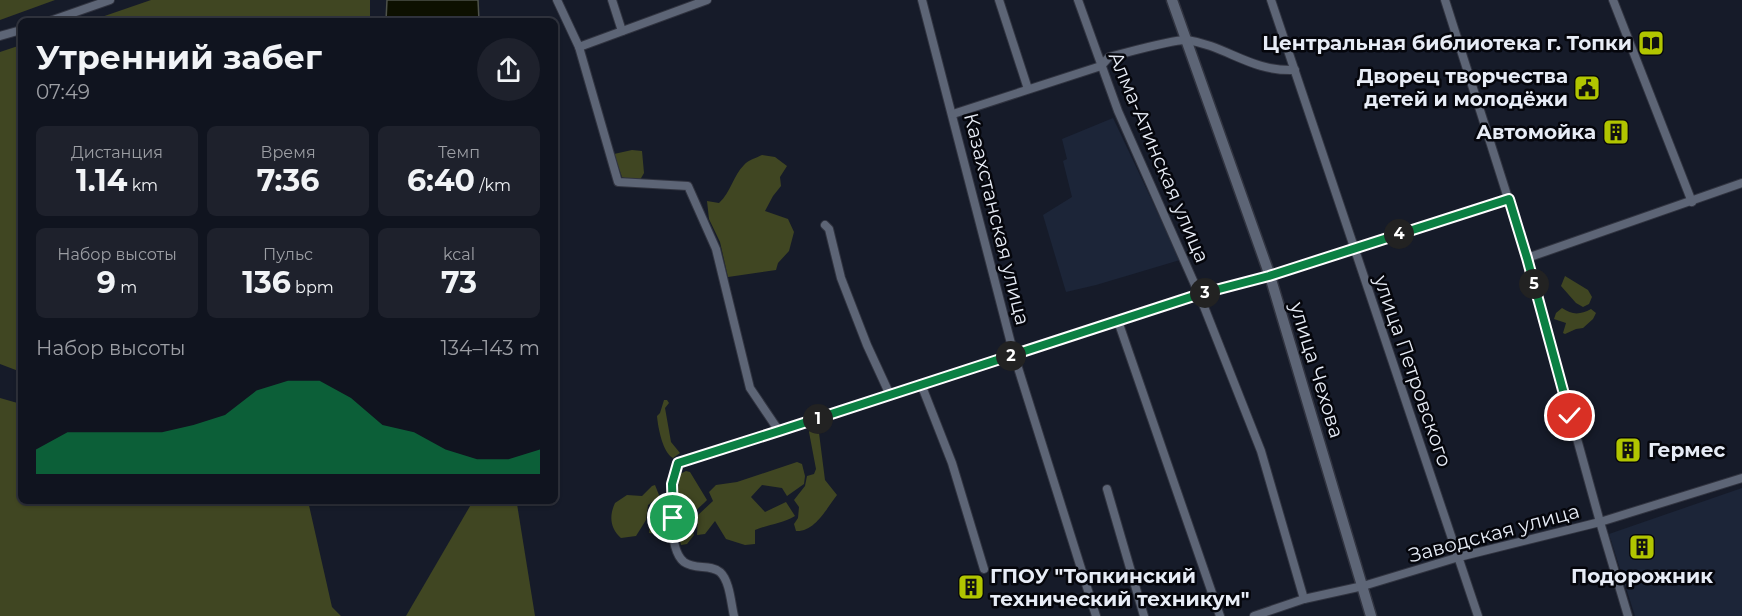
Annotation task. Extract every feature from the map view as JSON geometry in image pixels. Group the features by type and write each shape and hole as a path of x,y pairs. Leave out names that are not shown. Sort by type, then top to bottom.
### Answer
{"street":[{"path":"59,18 110,0"},
{"path":"557,0 579,47 618,182 688,186 716,249 750,388 779,431"},
{"path":"612,0 622,31"},
{"path":"579,47 707,0"},
{"name":"Казахстанская улица","path":"922,0 1014,355 1096,616"},
{"path":"999,0 1028,89"},
{"name":"Алма-Атинская улица","path":"1078,0 1118,111 1200,294 1261,451 1304,599"},
{"name":"улица Чехова","path":"1172,0 1269,276 1371,616"},
{"name":"улица Петровского","path":"1271,0 1478,616"},
{"path":"1445,0 1527,258 1628,616"},
{"path":"1613,0 1692,202"},
{"path":"0,36 18,31"},
{"path":"953,114 1101,66 1109,57 1185,40 1213,46 1242,61 1263,67 1295,70"},
{"path":"1527,258 1742,183"},
{"path":"734,616 722,573 715,569 687,564 678,554 674,536 672,484 678,463 1200,294 1269,276 1509,199"},
{"path":"825,225 830,229 842,278 867,345 890,395"},
{"path":"1118,321 1220,616"},
{"path":"921,384 952,463 984,568"},
{"name":"Заводская улица","path":"1254,616 1264,615 1304,599 1363,586 1459,557 1600,522 1742,478"},
{"path":"1107,489 1144,616"}],"shaded area":[{"path":"387,0 478,0 479,18 386,18"},
{"path":"1113,118 1180,260 1066,292 1043,215 1072,197 1063,161 1067,159 1062,139"},
{"path":"1742,488 1742,616 1635,616 1609,534"}],"green space":[{"path":"0,0 55,0 0,20"},
{"path":"151,0 370,0 370,18 99,18"},
{"path":"18,46 18,371 0,364 0,52"},
{"path":"632,150 642,151 644,173 640,180 629,180 622,177 614,154"},
{"path":"762,155 775,157 787,166 780,177 781,186 765,211 788,219 794,232 789,251 778,263 776,270 728,277 720,242 709,219 707,201 719,203 744,165"},
{"path":"1565,276 1588,290 1592,297 1589,304 1583,307 1576,303 1561,286"},
{"path":"1562,308 1573,313 1591,309 1596,313 1583,328 1565,334 1563,333 1566,323 1554,319 1556,313"},
{"path":"0,398 18,403 18,504 309,504 332,607 341,616 0,616"},
{"path":"664,400 669,403 665,408 671,442 680,453 673,458 664,446 657,416"},
{"path":"816,424 821,426 819,433 825,480 837,495 814,524 809,528 796,531 794,524 798,518 799,507 794,500 805,486 807,476 814,474 816,469 809,432"},
{"path":"797,462 802,464 804,484 787,496 782,488 762,485 751,497 765,512 786,502 795,516 755,530 755,544 745,545 726,539 715,521 705,534 697,535 698,515 713,501 709,492 716,485 737,482"},
{"path":"690,472 707,500 693,515 691,523 694,535 687,544 681,545 677,519 678,482 680,474"},
{"path":"655,485 661,500 668,504 667,530 656,534 649,533 652,502 648,505 646,520 636,536 621,538 612,522 615,503 627,495 642,496"},
{"path":"471,504 517,504 535,616 406,616"}],"place":[{"name":"Центральная библиотека г. Топки","path":"1651,43"},
{"name":"Дворец творчества детей и молодёжи","path":"1587,88"},
{"name":"Автомойка","path":"1616,132"},
{"name":"Гермес","path":"1628,450"},
{"name":"Подорожник","path":"1642,547"},
{"name":"ГПОУ \"Топкинский технический техникум\"","path":"971,587"}],"route":[{"path":"673,518 672,484 678,463 1200,294 1269,276 1509,199 1570,416"}]}
